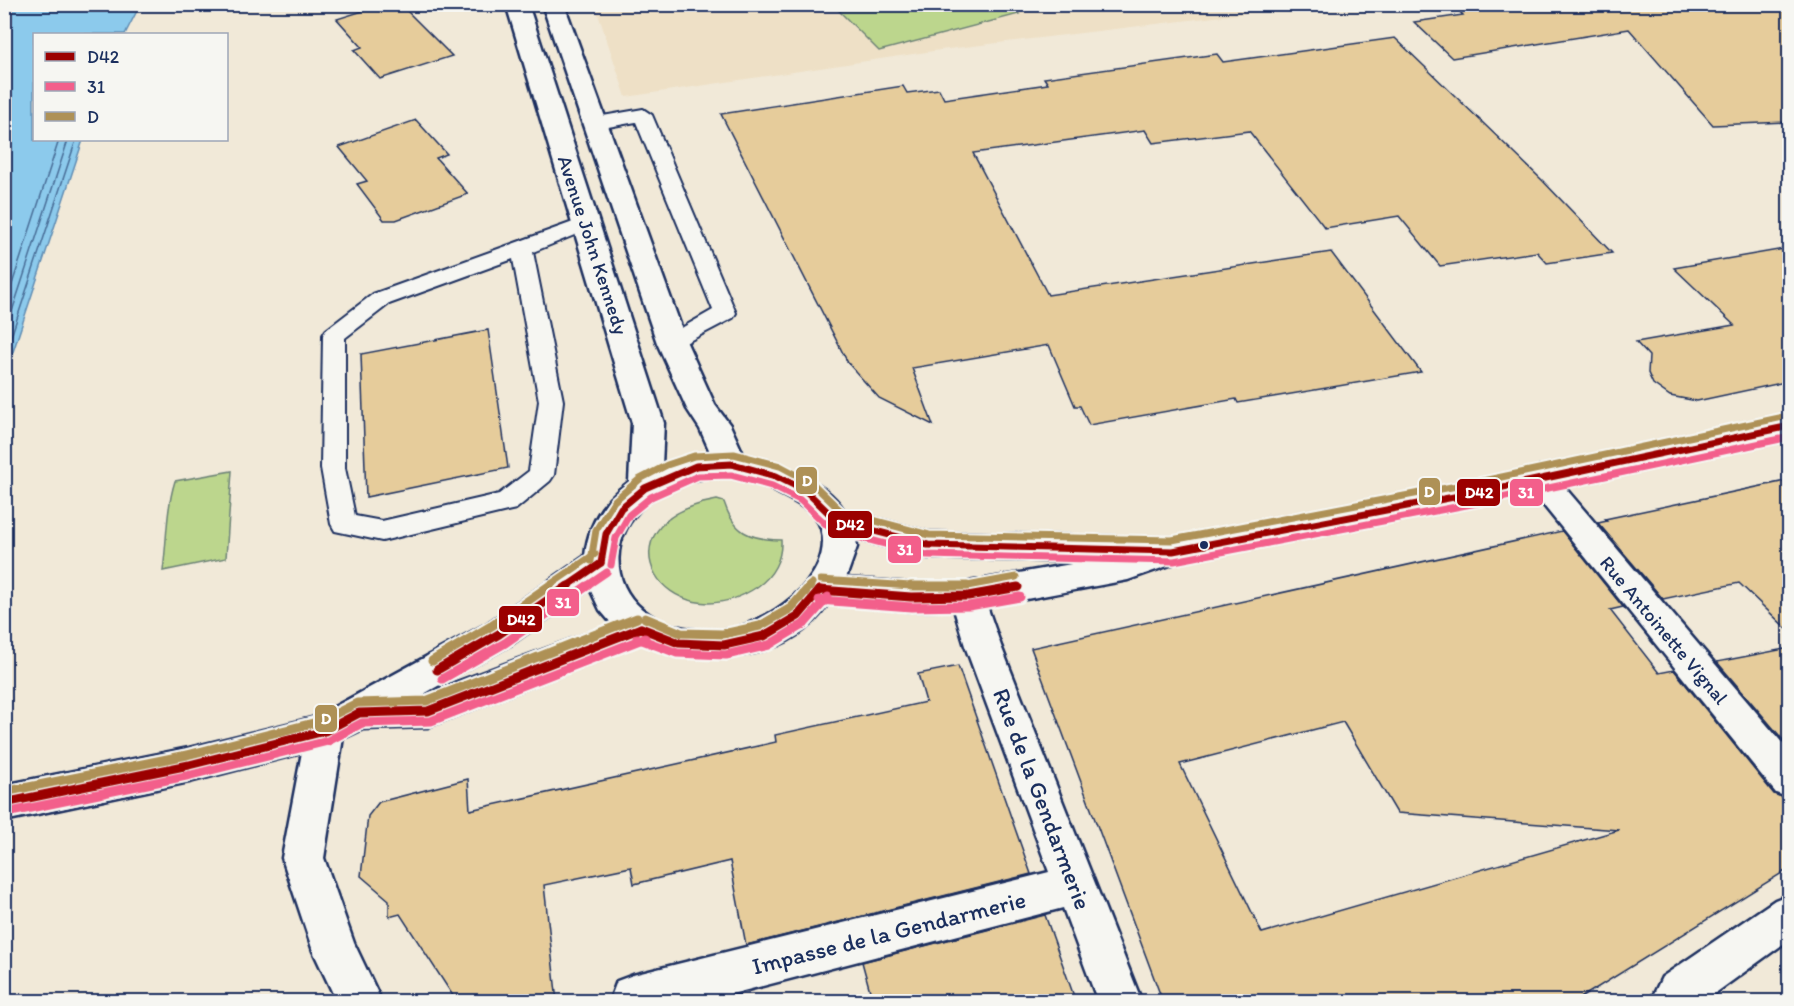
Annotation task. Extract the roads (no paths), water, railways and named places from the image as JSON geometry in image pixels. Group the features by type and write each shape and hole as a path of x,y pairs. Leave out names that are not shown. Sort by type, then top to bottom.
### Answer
{"main road":[{"name":"Avenue John Kennedy","path":"517,4 546,109 587,223 648,423 651,440 644,466 645,488"},
{"path":"553,4 597,123 672,343 702,409 714,425 732,464"},
{"path":"820,590 911,597 968,596 1128,567 1173,551 1790,426"},
{"path":"837,521 841,544 820,590 798,616 764,636 724,645 679,642 641,628 621,611 606,587 601,562 606,534 621,508 645,488 670,475 696,466 732,464 776,476 806,491 837,521 928,544 1173,551"},
{"name":"Rue Antoinette Vignal","path":"1539,478 1790,781"},
{"path":"360,1002 335,951 303,858 318,783 342,722 499,634 601,562"},
{"name":"Rue de la Gendarmerie","path":"968,596 983,646 1120,1002"},
{"path":"4,803 189,765 342,722 428,711 641,628"},
{"name":"Impasse de la Gendarmerie","path":"633,998 1075,885"},
{"path":"1672,1002 1678,993 1790,914"}],"lane":[{"path":"597,123 643,115 725,313 672,343"},
{"path":"522,249 551,401 541,475 507,502 382,531 344,524 333,468 334,334 381,298 522,249 587,223"}],"water":[{"path":"5,4 140,5 126,33 33,33 33,141 83,141 5,376"}]}
